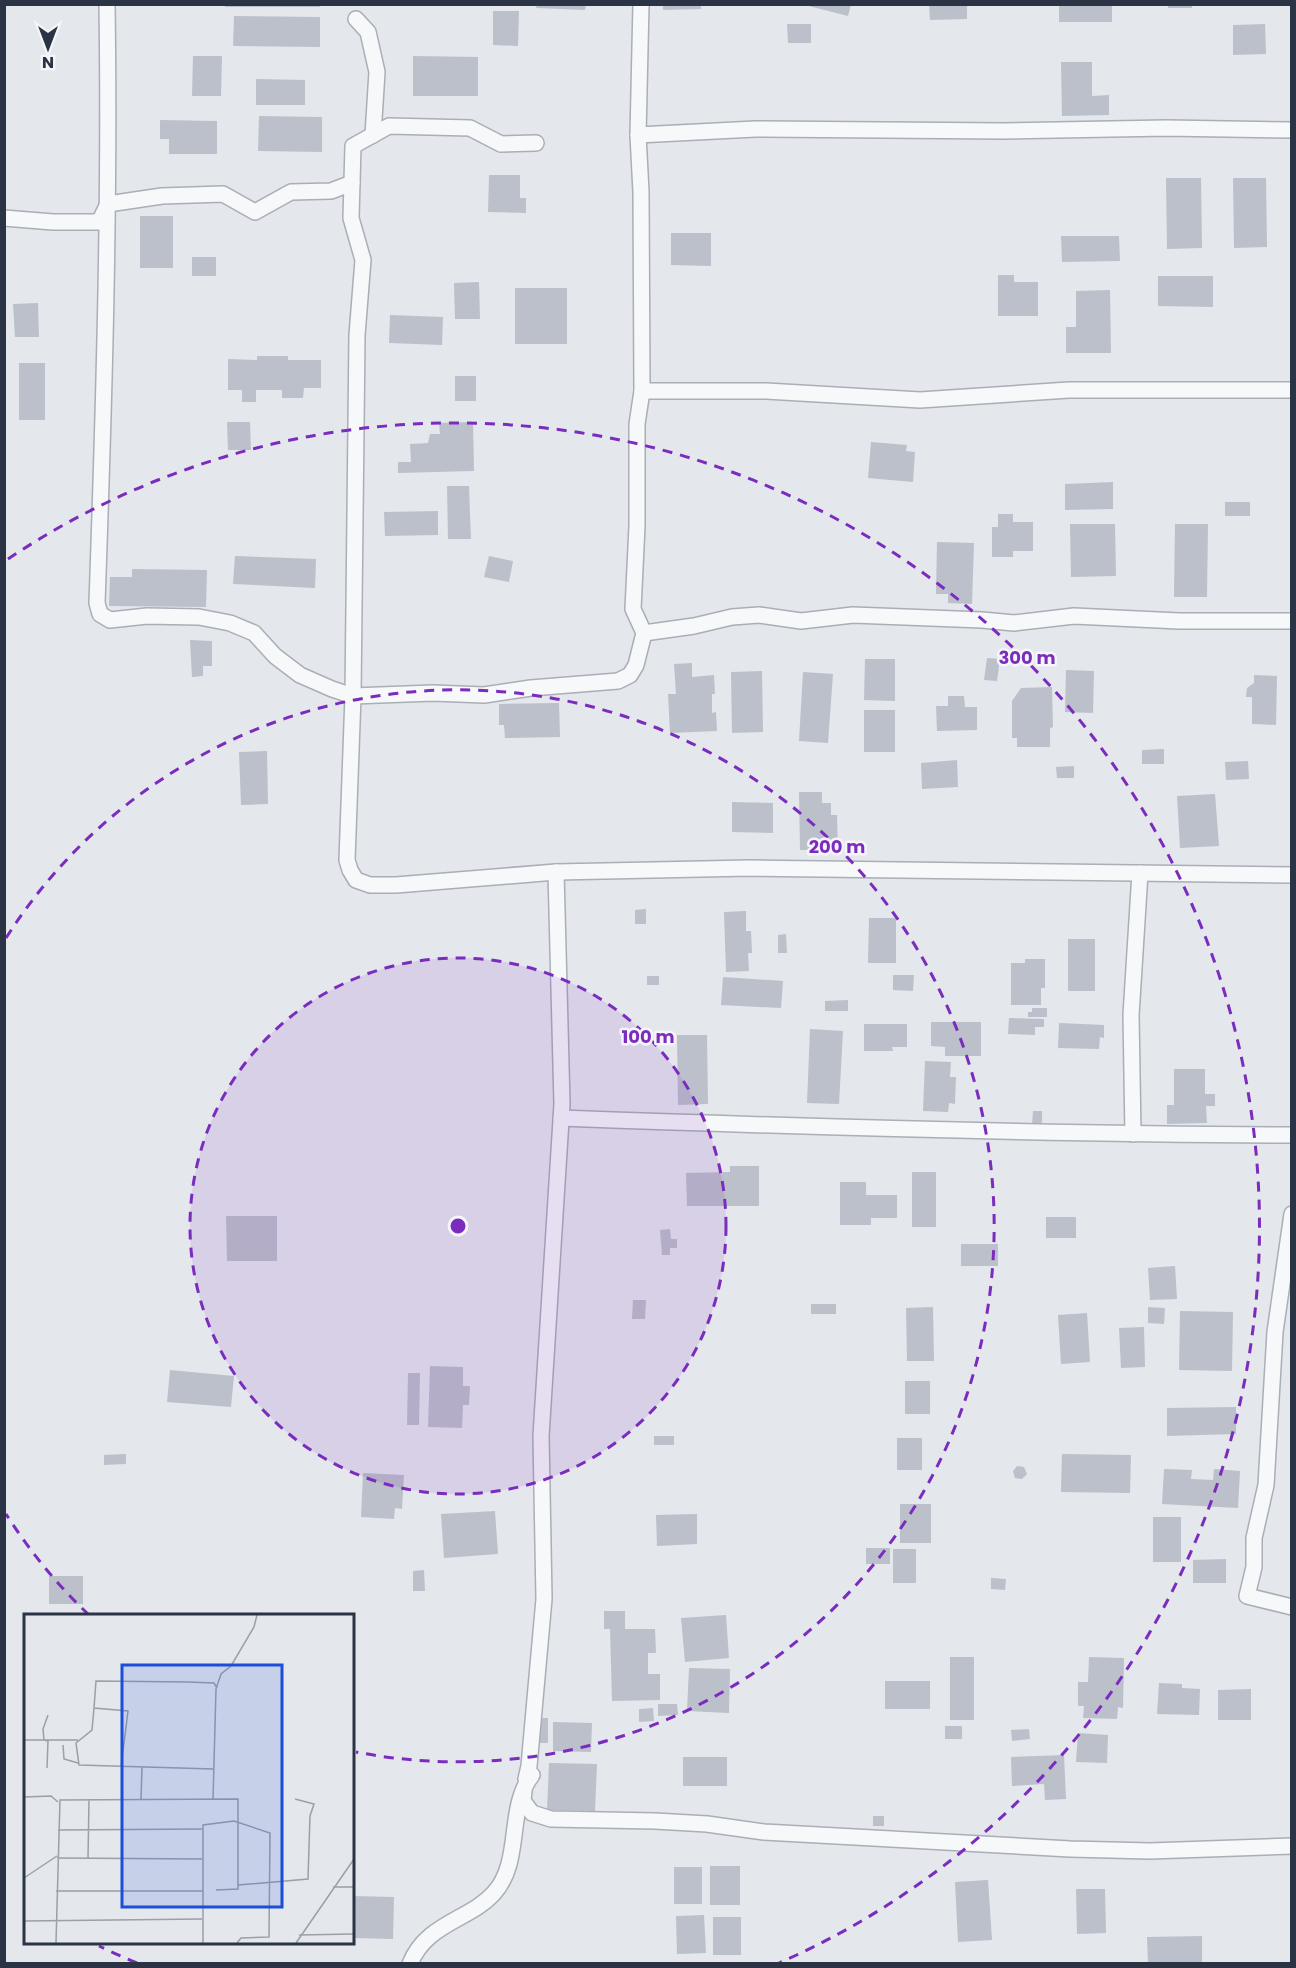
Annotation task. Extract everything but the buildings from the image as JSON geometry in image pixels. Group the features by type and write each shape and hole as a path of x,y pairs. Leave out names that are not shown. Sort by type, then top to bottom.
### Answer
{"street":[{"path":"107,4 109,123 97,603 100,614 110,620 147,616 198,617 230,624 254,633 275,656 300,675 353,696 433,693 484,695 531,688 618,681 630,675 636,665 644,633 633,609 637,526 637,424 642,391 641,192 638,135 641,4"},
{"path":"356,19 368,32 377,72 373,135"},
{"path":"536,143 501,144 470,128 388,126 353,146 351,218 363,260 357,335 353,696 346,836 347,860 356,880 370,885 396,885 556,872 750,868 1292,875"},
{"path":"638,135 755,129 1292,130"},
{"path":"108,204 162,196 223,194 255,212 291,192 331,191 352,183"},
{"path":"4,218 53,222 99,222 108,204"},
{"path":"642,391 766,391 920,400 1070,390 1292,390"},
{"path":"644,633 732,617 759,615 801,621 853,615 982,620 1014,624 1074,616 1179,621 1292,621"},
{"path":"410,1964 414,1954 425,1941 450,1921 495,1893 506,1871 529,1766 544,1599 541,1436 561,1118 556,872"},
{"path":"1133,1134 1131,1015 1140,873"},
{"path":"561,1118 866,1129 1292,1135"},
{"path":"1292,1214 1275,1332 1266,1485 1254,1538 1254,1567 1247,1596 1292,1607"},
{"path":"525,1782 523,1801 532,1813 551,1819 666,1822 764,1832 1070,1849 1150,1851 1292,1845"}]}
